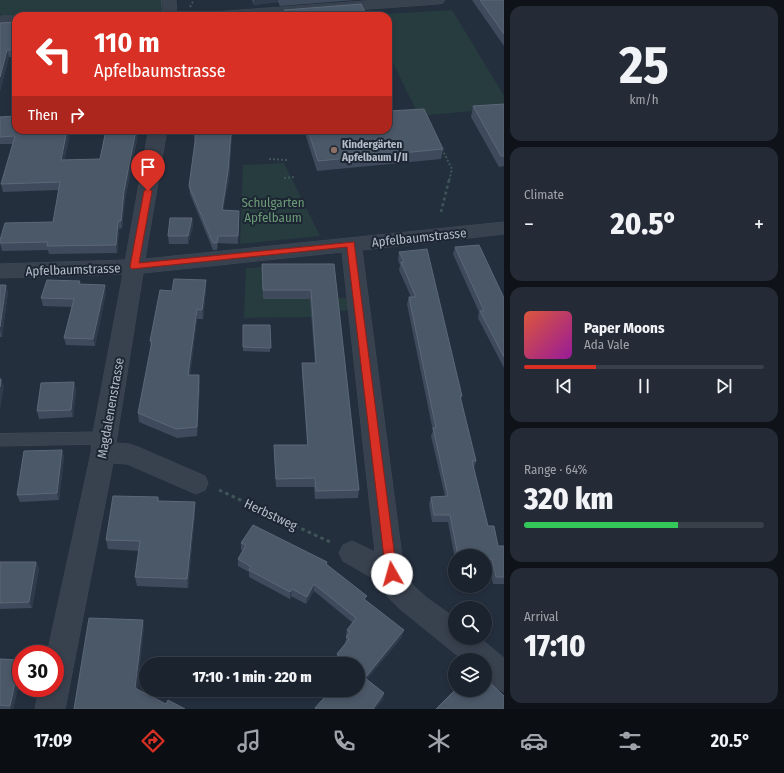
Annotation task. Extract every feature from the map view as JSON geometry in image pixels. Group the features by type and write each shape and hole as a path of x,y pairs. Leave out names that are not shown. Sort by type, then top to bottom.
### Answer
{"street":[{"path":"169,0 170,12"},
{"path":"244,12 297,5 438,0"},
{"path":"0,20 12,20"},
{"name":"Magdalenenstrasse","path":"63,645 104,445 157,134"},
{"name":"Apfelbaumstrasse","path":"0,271 135,267 504,228"},
{"path":"351,244 392,574 398,588 410,600 448,630"},
{"path":"104,445 205,485"},
{"path":"343,549 392,574"},
{"path":"467,645 476,653"},
{"path":"492,666 504,677"},
{"path":"50,709 52,697"}],"lane":[{"path":"0,440 104,445"}],"path":[{"path":"439,143 452,169 441,212"},
{"path":"269,159 287,160"},
{"path":"284,178 294,177"},
{"name":"Herbstweg","path":"205,485 343,549"}],"green space":[{"path":"0,0 163,0 162,9 160,12 12,12 12,16 2,16 2,14 0,14"},
{"path":"452,10 504,96 504,108 419,116 392,61 392,14"},
{"name":"Schulgarten Apfelbaum","path":"284,163 320,236 240,244 243,165"},
{"path":"330,263 333,273 263,299 350,298 351,310 336,311 313,317 244,318 246,268"}],"building":[{"path":"480,0 504,0 504,34"},
{"path":"361,4 365,12 285,12 284,10"},
{"path":"12,22 12,50 7,50 0,77 0,23"},
{"path":"504,104 504,156 501,156 473,106"},
{"path":"424,109 443,149 318,161 309,134 392,134 392,111"},
{"path":"12,116 12,134 66,134 61,160 100,159 105,134 135,134 124,191 121,221 118,221 116,245 47,246 48,242 0,243 5,223 53,222 60,182 1,184 15,136 0,137 0,117"},
{"path":"195,134 231,134 228,171 222,210 239,211 238,236 218,236 217,243 213,243 189,186"},
{"path":"170,218 192,218 188,236 168,236"},
{"path":"479,245 504,298 504,357 480,311 484,311 455,247"},
{"path":"427,249 462,396 460,396 476,461 472,461 488,526 494,526 498,546 504,546 504,577 496,577 492,559 492,549 457,549 450,515 434,515 431,497 448,496 433,428 436,428 409,297 416,297 401,262 404,262 399,252"},
{"path":"262,264 334,264 359,490 316,491 315,478 276,479 274,445 308,445 302,363 316,363 311,290 263,290"},
{"path":"174,279 206,280 202,310 197,309 188,375 199,375 197,427 176,429 138,413 160,290 172,291"},
{"path":"47,280 80,281 79,284 105,285 93,339 64,338 74,299 41,298"},
{"path":"0,285 6,285 0,327"},
{"path":"243,325 270,325 271,348 243,347"},
{"path":"74,382 71,410 37,411 41,383"},
{"path":"62,450 57,493 17,495 24,451"},
{"path":"113,496 158,497 158,501 195,502 187,579 135,577 140,541 106,540"},
{"path":"253,525 327,562 326,564 367,596 364,599 404,630 365,678 365,657 341,657 337,654 349,639 346,637 350,632 347,630 356,618 314,584 307,597 292,589 290,592 249,570 251,567 238,559 246,545 241,543"},
{"path":"0,562 36,562 29,602 0,603"},
{"path":"89,618 143,620 135,688 139,690 139,697 152,697 166,704 168,700 185,709 74,709"},
{"path":"0,659 12,660 12,697 10,706 0,705"},
{"path":"365,678 384,693 373,709 315,708 325,697 365,697"},
{"path":"492,685 504,696 504,709 436,709 448,697 492,697"}],"place":[{"name":"Kindergärten Apfelbaum I/II","path":"334,150"}],"route":[{"path":"148,191 135,267 351,244 392,574"}]}
